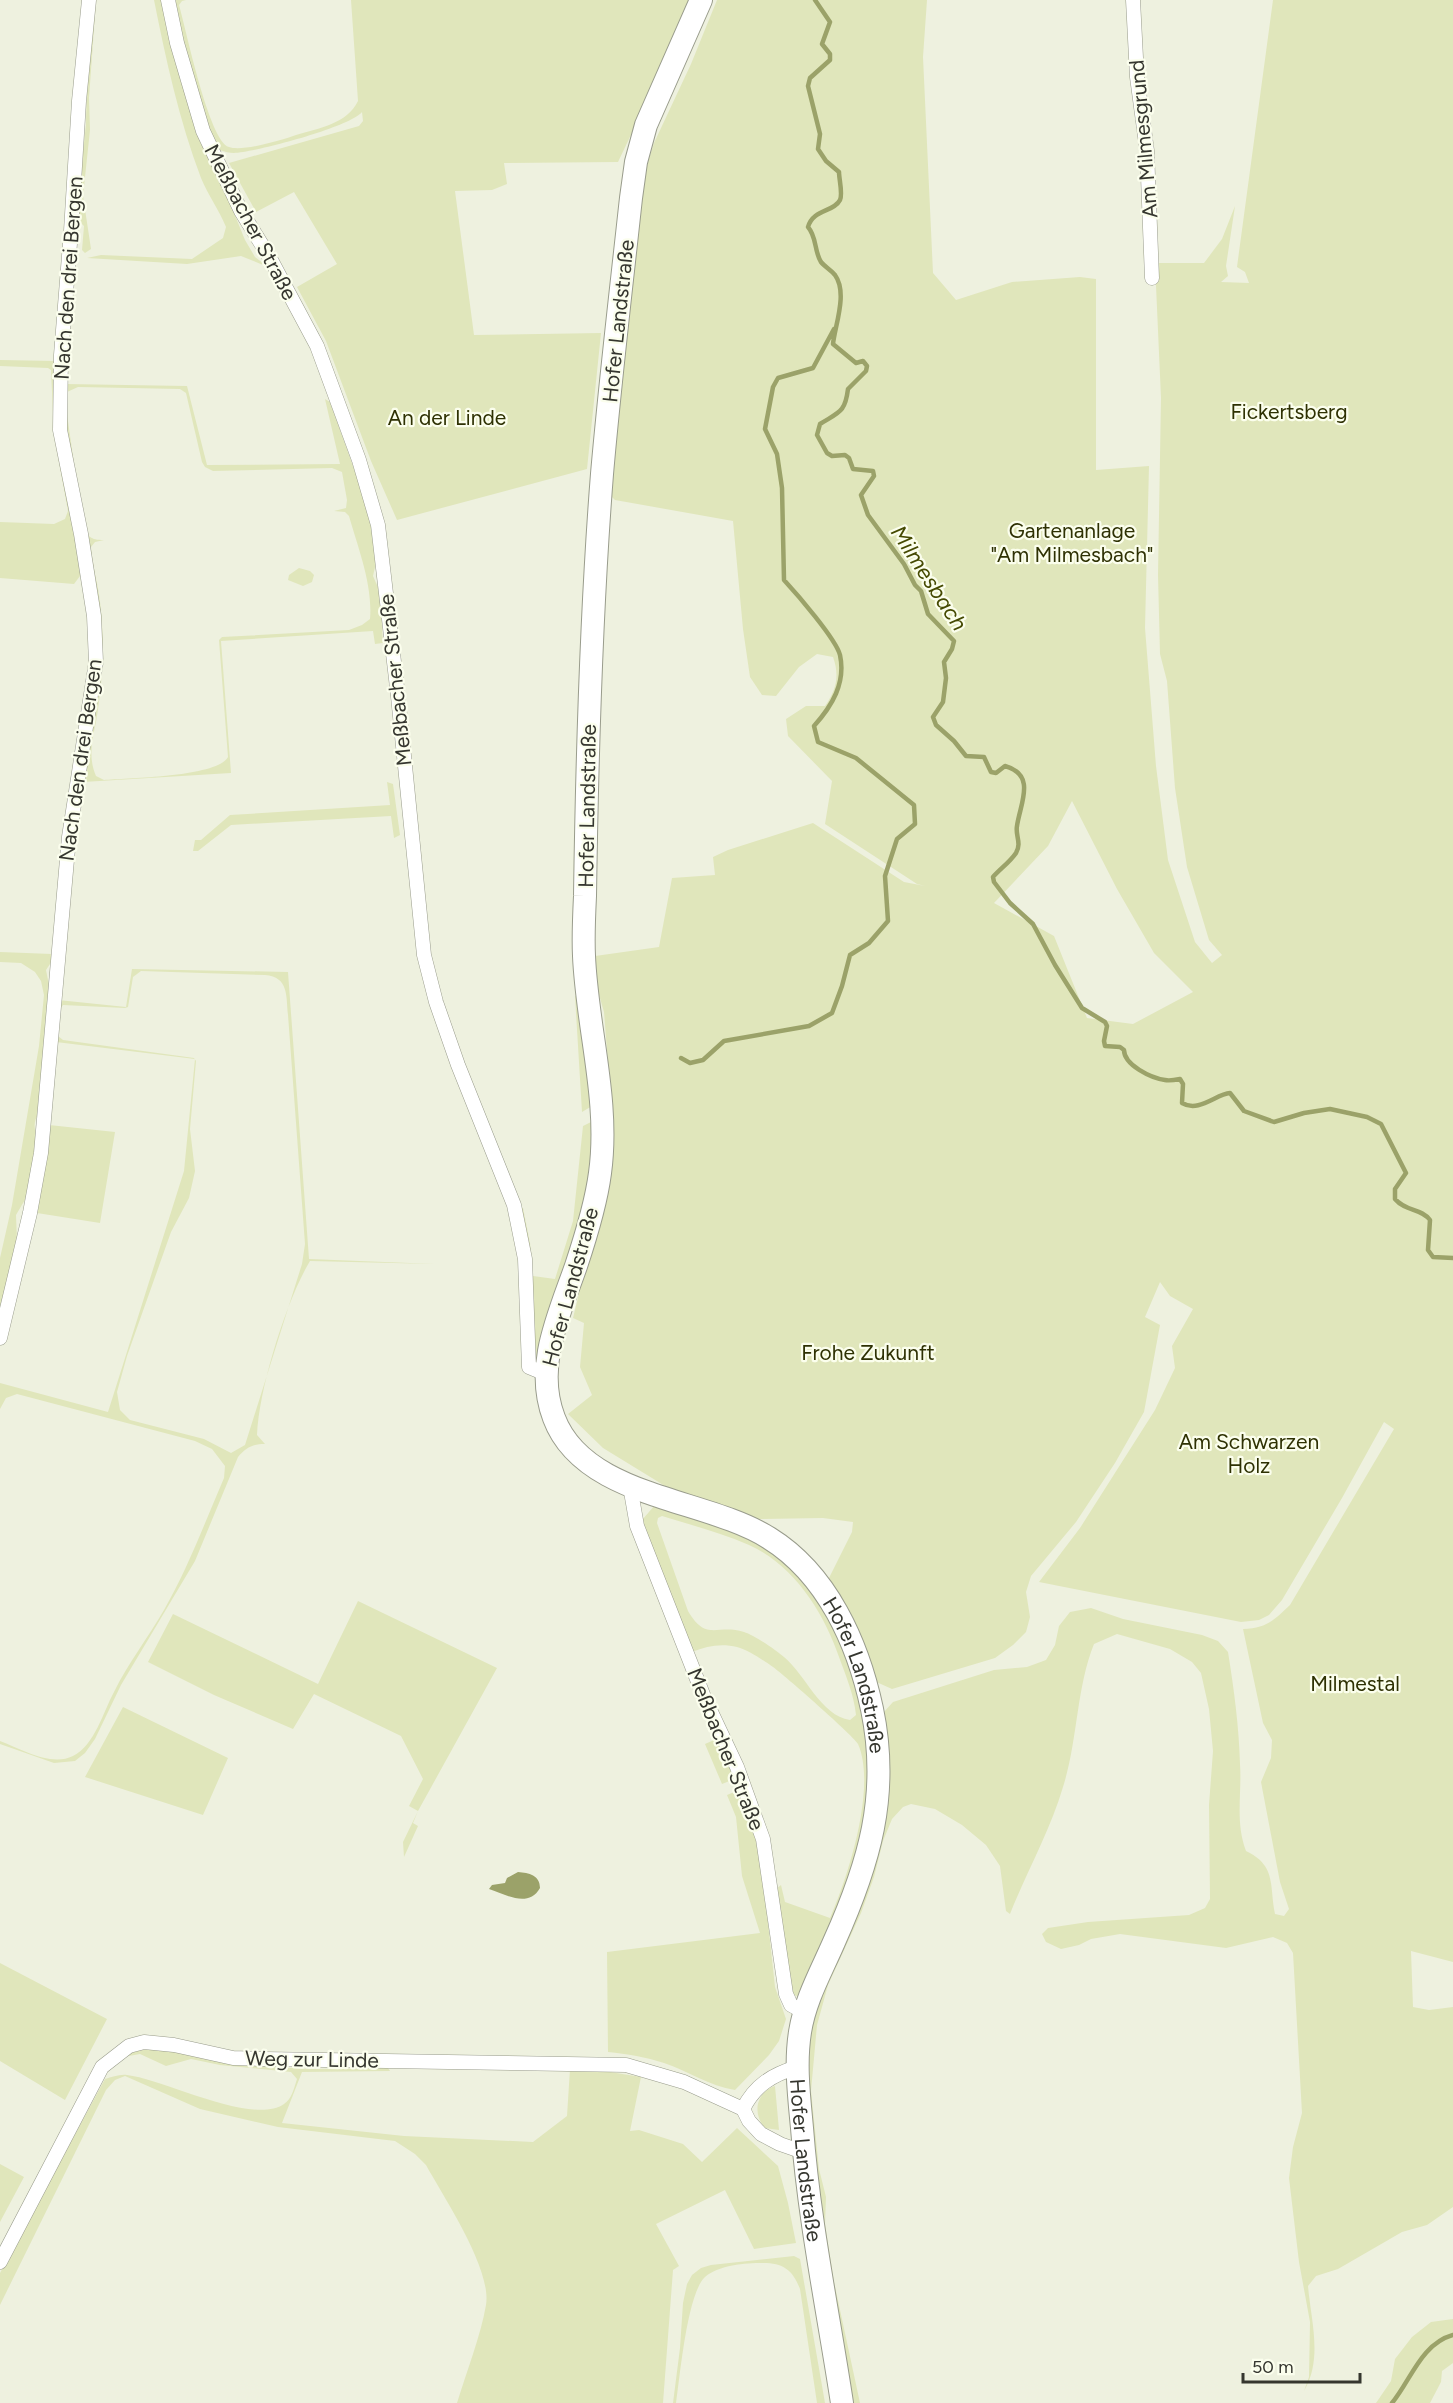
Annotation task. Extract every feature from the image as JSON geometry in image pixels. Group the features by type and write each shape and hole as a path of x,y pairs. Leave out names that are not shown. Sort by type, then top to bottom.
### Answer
{"main road":[{"name":"Hofer Landstraße","path":"701,0 646,125 636,162 631,198 603,471 586,769 584,957 599,1095 602,1138 600,1174 588,1228 548,1353 546,1374 551,1411 565,1437 591,1464 630,1486 750,1528 771,1539 792,1555 812,1574 831,1601 862,1672 877,1736 879,1777 877,1812 870,1849 857,1890 804,2012 800,2028 797,2067 804,2152 822,2287 842,2403"}],"street":[{"name":"Nach den drei Bergen","path":"0,1338 30,1213 41,1153 69,837 96,662 94,616 81,534 60,430 61,355 79,101 89,0"},
{"name":"Meßbacher Straße","path":"168,0 177,43 203,131 242,211 317,346 359,460 378,525 424,955 436,1002 458,1065 514,1205 525,1259 529,1367 546,1374"},
{"name":"Am Milmesgrund","path":"1133,0 1137,76 1147,151 1152,278"},
{"name":"Meßbacher Straße","path":"630,1486 637,1526 704,1697 737,1767 763,1839 786,1994 791,2005 804,2012"},
{"name":"Weg zur Linde","path":"0,2262 102,2067 129,2046 144,2042 174,2045 233,2058 626,2065 684,2082 743,2109 761,2134 780,2144 804,2152"},
{"path":"743,2109 752,2093 764,2081 797,2067"}],"green space":[{"path":"94,0 96,0 89,98 90,130 83,196 91,249 85,253 82,250 84,226 79,221 77,208 86,124 87,74"},
{"path":"154,0 165,0 195,117 245,240 255,257 268,267 241,256 187,264 87,258 101,255 192,259 223,238 226,227 201,178 186,134 168,67"},
{"name":"An der Linde","path":"176,0 186,0 179,5 199,83 214,126 221,140 229,147 243,148 281,140 332,124 353,109 358,101 351,0 692,0 689,13 618,162 504,163 507,184 492,190 455,191 474,335 601,333 587,469 397,520 371,461 326,341 297,287 337,264 294,192 256,212 229,163 359,126 363,121 362,112 340,125 281,144 245,152 234,153 220,150 207,122 192,76 176,12"},
{"path":"717,0 927,0 923,57 933,273 956,300 1012,282 1080,277 1096,279 1096,470 1149,466 1145,628 1156,766 1168,860 1195,942 1212,963 1222,955 1209,940 1187,867 1175,788 1167,681 1160,654 1158,575 1161,398 1155,263 1204,263 1222,239 1235,206 1226,266 1228,276 1221,282 1249,283 1245,272 1237,267 1273,0 1453,0 1453,1962 1411,1951 1413,2007 1429,2010 1453,2007 1453,2207 1427,2225 1402,2232 1338,2269 1316,2276 1308,2286 1314,2353 1310,2379 1304,2391 1309,2377 1310,2322 1299,2262 1289,2178 1293,2147 1302,2113 1293,1953 1287,1943 1273,1937 1226,1948 1120,1934 1091,1939 1079,1945 1061,1949 1046,1942 1042,1934 1048,1928 1088,1922 1189,1915 1205,1908 1210,1899 1209,1805 1213,1751 1209,1709 1201,1673 1192,1662 1170,1649 1117,1634 1094,1644 1080,1697 1072,1751 1063,1787 1052,1819 1010,1914 1006,1911 1000,1866 986,1845 962,1825 935,1809 911,1804 903,1807 892,1819 861,1913 828,1985 817,2025 811,2091 819,2169 826,2197 825,2224 834,2282 860,2403 850,2403 823,2251 804,2068 813,2011 856,1913 883,1713 893,1702 994,1670 1027,1667 1046,1660 1055,1645 1059,1626 1070,1612 1091,1608 1123,1619 1202,1635 1218,1641 1228,1652 1239,1736 1240,1819 1243,1840 1246,1851 1263,1863 1267,1870 1275,1914 1284,1916 1289,1909 1280,1882 1261,1782 1271,1758 1272,1740 1263,1723 1243,1629 1269,1623 1290,1605 1394,1429 1384,1422 1282,1600 1269,1615 1259,1620 1241,1622 1039,1582 1080,1528 1155,1410 1175,1368 1172,1346 1193,1309 1170,1296 1160,1282 1145,1317 1160,1325 1144,1412 1115,1463 1076,1522 1031,1576 1026,1592 1030,1617 1026,1632 995,1658 892,1689 872,1680 829,1578 852,1532 853,1522 823,1518 756,1519 665,1486 603,1448 568,1414 592,1395 580,1367 584,1323 573,1318 604,1190 613,1126 604,1012 588,957 659,947 672,878 715,875 713,857 813,823 904,882 925,886 917,884 825,824 832,781 788,736 786,719 806,706 825,706 836,683 833,657 817,654 799,667 776,696 762,695 750,677 733,521 615,500 610,495 636,200 654,143 691,64","holes":["1072,801 1117,889 1154,953 1193,992 1133,1024 1087,1018 1054,936 994,903 1048,846"]},
{"path":"70,296 68,343 71,345 65,384"},
{"path":"0,360 56,361 84,580 80,576 74,584 0,578 0,522 54,524 65,519 68,511 54,435 51,370 0,366"},
{"path":"65,384 187,386 207,465 340,464 325,399 330,402 367,505 379,549 373,576 380,592 383,643 375,644 373,631 221,641 231,773 83,782 97,693 101,645 96,593 84,524 90,537 104,540 95,542 91,547 99,595 103,662 92,762 96,776 104,780 190,773 220,764 228,757 219,640 222,637 349,630 370,619 370,606 367,580 349,516 345,512 334,511 346,508 347,500 342,472 332,468 213,471 205,467 202,462 186,393 180,389 78,387 67,392 66,407 81,514 69,460 66,433"},
{"path":"299,568 310,571 314,575 312,582 303,586 288,580 289,575"},
{"path":"387,782 393,784 400,835 394,838 391,816 231,825 198,851 193,851 195,840 201,840 230,815 390,805"},
{"path":"55,918 58,921 54,958 46,970 50,1005 49,1042 39,1113 35,1122 37,1138 30,1191 16,1215 17,1241 0,1317 0,1258 12,1205 39,1046 44,995 41,981 35,972 21,963 0,962 0,952 52,954"},
{"path":"132,969 288,972 309,1259 435,1264 310,1261 288,1310 302,1264 305,1244 285,989 278,979 265,975 141,971 133,977 128,1007 125,1008 63,1005 59,1010 58,1000 126,1007"},
{"path":"575,996 582,998 592,1106 582,1112"},
{"path":"58,1036 63,1040 195,1059 56,1042"},
{"path":"195,1059 190,1129 195,1171 189,1198 171,1232 127,1356 117,1392 120,1410 130,1420 204,1439 231,1453 245,1445 267,1374 257,1435 265,1444 250,1447 238,1457 195,1561 121,1685 95,1739 85,1753 75,1761 54,1763 0,1744 0,1741 36,1756 64,1759 81,1751 87,1744 98,1727 120,1681 173,1594 224,1478 225,1466 212,1449 195,1441 17,1394 6,1398 0,1409 0,1383 108,1412 184,1171"},
{"path":"595,1120 590,1185 538,1357 535,1356 519,1210 523,1208 530,1243 533,1276 555,1279 573,1221 583,1126"},
{"path":"49,1125 115,1132 100,1223 37,1213"},
{"path":"288,1310 267,1374 275,1345"},
{"path":"655,1505 738,1533 784,1559 827,1613 845,1652 863,1709 870,1771 865,1832 855,1870 801,1995 796,1996 791,1993 775,1890 781,1885 785,1902 830,1918 845,1880 858,1832 864,1784 863,1762 858,1744 790,1681 751,1653 725,1645 692,1652 642,1520","holes":["662,1516 749,1545 780,1565 793,1578 816,1608 833,1640 849,1686 856,1715 850,1720 830,1711 792,1664 759,1639 735,1630 707,1629 695,1621 688,1611 657,1523 658,1518"]},
{"path":"358,1601 497,1668 418,1811 409,1806 423,1779 401,1736 314,1694 293,1729 214,1695 148,1662 173,1614 318,1684"},
{"path":"123,1707 228,1758 203,1815 85,1777"},
{"path":"714,1740 720,1745 737,1778 722,1784 705,1744"},
{"path":"741,1789 759,1839 775,1987 786,2019 779,2041 769,2055 735,2090 716,2085 657,2061 608,2052 607,1952 760,1933 742,1876 736,1817 727,1795"},
{"path":"418,1811 413,1823 418,1826 404,1857 403,1842"},
{"path":"0,1963 107,2019 65,2100 0,2061"},
{"path":"153,2048 243,2065 311,2069 388,2068 390,2071 302,2072 282,2123 404,2136 533,2142 567,2116 570,2069 604,2071 641,2077 630,2131 639,2130 683,2144 702,2162 737,2128 778,2166 796,2243 754,2249 725,2190 656,2224 679,2266 673,2270 663,2403 457,2403 481,2329 486,2305 486,2290 482,2273 465,2234 426,2165 415,2154 395,2141 278,2127 200,2109 125,2076 115,2080 106,2090 0,2305 0,2273 105,2079 124,2075 143,2078 230,2106 270,2109 287,2102 297,2079 291,2072 220,2065 191,2059 166,2066 140,2054 123,2057 133,2052"},
{"path":"775,2086 779,2130 765,2128 757,2110 760,2098"},
{"path":"0,2164 24,2177 0,2222"},
{"path":"794,2256 800,2259 825,2403 817,2403 800,2289 797,2282 782,2266 763,2263 725,2267 705,2277 699,2286 689,2317 676,2403 673,2403 683,2303 687,2284 692,2275 701,2268 711,2265"},
{"path":"1453,2319 1453,2363 1442,2371 1441,2382 1430,2403 1376,2403 1391,2381 1395,2359 1412,2337 1431,2322"}],"shaded area":[{"path":"518,1872 536,1877 540,1884 540,1888 529,1898 516,1898 489,1889 492,1885 505,1883 507,1878"}],"waterway":[{"name":"Milmesbach","path":"815,0 830,22 822,44 830,54 830,60 810,78 808,86 820,134 818,149 826,161 839,172 841,194 837,204 814,217 808,227 813,235 821,262 839,282 841,300 833,344 856,363 863,361 867,366 866,371 848,389 843,407 820,424 817,435 827,453 832,456 845,455 849,458 853,469 873,471 874,476 861,495 868,515 921,591 928,614 954,641 944,662 946,678 943,702 933,717 936,725 954,741 966,756 984,757 991,772 996,773 1005,766 1015,770 1024,783 1017,829 1018,849 993,877 994,882 1010,903 1033,924 1082,1008 1105,1022 1107,1026 1105,1046 1120,1047 1124,1050 1128,1061 1146,1074 1159,1079 1180,1079 1183,1084 1182,1103 1195,1106 1230,1093 1244,1111 1274,1122 1304,1113 1330,1109 1367,1117 1381,1124 1406,1173 1395,1189 1395,1199 1404,1206 1422,1213 1430,1220 1428,1250 1433,1257 1453,1258"},
{"path":"681,1058 690,1063 703,1060 724,1041 809,1026 832,1013 850,955 869,943 888,921 885,876 897,839 915,824 914,805 856,758 818,742 814,726 836,694 841,675 840,655 824,628 784,580 782,488 777,454 765,429 773,387 778,378 813,368 834,329"},
{"path":"1392,2403 1425,2354 1433,2346 1453,2335"}],"park label":[{"name":"Fickertsberg","path":"1289,411"},
{"name":"Gartenanlage \"Am Milmesbach\"","path":"1072,542"},
{"name":"Frohe Zukunft","path":"868,1352"},
{"name":"Am Schwarzen Holz","path":"1249,1453"},
{"name":"Milmestal","path":"1355,1683"}]}
